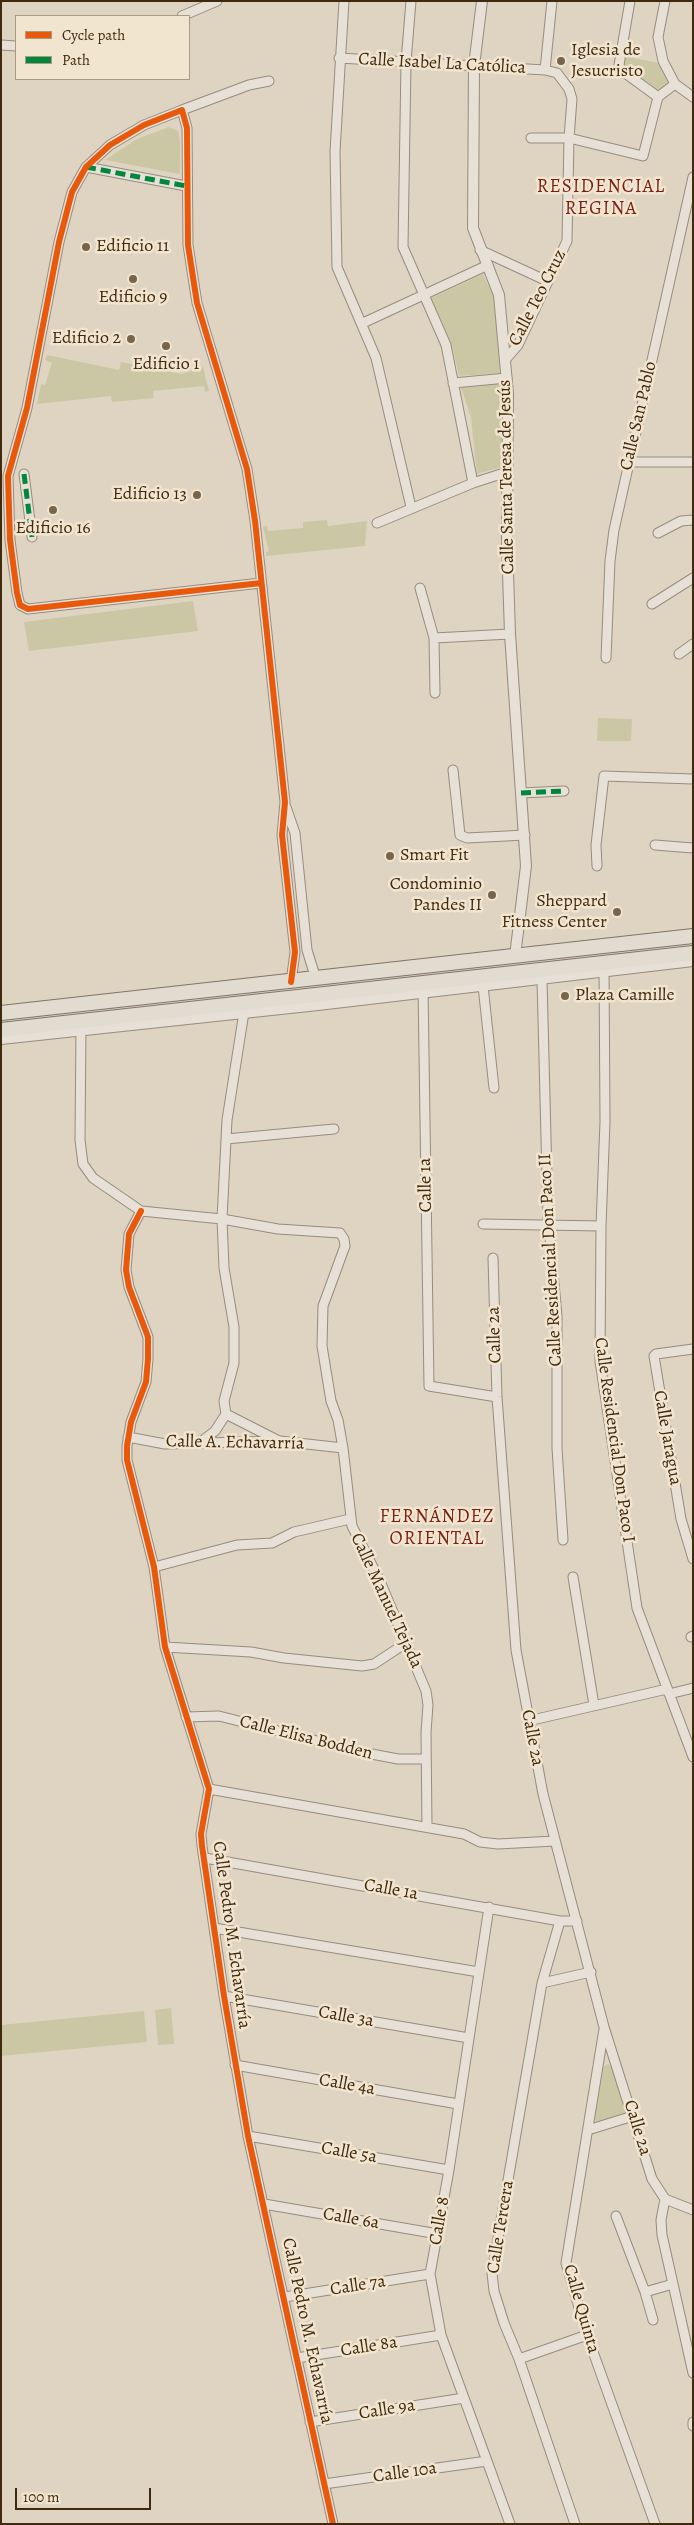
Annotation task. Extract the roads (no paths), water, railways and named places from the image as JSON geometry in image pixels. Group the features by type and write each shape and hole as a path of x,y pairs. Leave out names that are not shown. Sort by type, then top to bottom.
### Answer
{"main road":[{"path":"1,1014 693,936"},
{"path":"1,1030 81,1026 604,968 693,953"}],"street":[{"path":"184,15 217,1"},
{"path":"344,1 339,58 335,151 338,268 363,323 382,379 411,507"},
{"path":"411,1 406,62 403,247 446,345 473,482"},
{"name":"Calle Santa Teresa de Jesús","path":"482,1 474,66 473,228 499,295 506,359 510,634 526,866 515,956"},
{"path":"545,70 552,1"},
{"path":"630,1 619,66 621,70 658,97"},
{"path":"665,1 658,37 663,61 675,84 693,97"},
{"path":"1,45 15,46"},
{"name":"Calle Isabel La Católica","path":"339,58 545,70"},
{"name":"Calle Teo Cruz","path":"506,359 518,345 567,242 569,138 572,99 570,89 557,73 545,70"},
{"path":"261,584 28,609 20,605 6,540 5,476 28,401 59,242 72,192 86,166 110,145 144,125 222,94 269,80"},
{"path":"532,138 569,138 643,156 658,97 675,84"},
{"path":"182,110 187,128 188,245 197,303 247,469 284,802 282,835 295,952 291,982"},
{"path":"86,166 186,186"},
{"name":"Calle San Pablo","path":"606,658 611,553 614,530 693,176"},
{"path":"480,250 547,281"},
{"path":"363,323 488,265"},
{"path":"453,383 507,378"},
{"path":"629,462 693,462"},
{"path":"376,523 473,482 507,472"},
{"path":"24,474 32,537"},
{"path":"658,533 681,521 693,520"},
{"path":"652,604 693,578"},
{"path":"420,588 434,638 435,692"},
{"path":"434,638 510,634"},
{"path":"678,654 693,644"},
{"path":"453,770 460,836 466,838 525,835"},
{"path":"597,866 596,845 604,776 693,779"},
{"path":"521,793 564,791"},
{"path":"284,802 295,833 307,950 316,979"},
{"path":"282,835 295,833"},
{"path":"655,845 693,848"},
{"path":"423,988 483,986 542,979 604,968 693,962"},
{"name":"Calle Residencial Don Paco I","path":"604,968 605,1112 599,1345 638,1608 693,1757"},
{"name":"Calle Residencial Don Paco II","path":"542,979 550,1226 557,1316 557,1448 563,1540"},
{"path":"483,986 494,1088"},
{"name":"Calle 1a","path":"423,988 429,1386 497,1398"},
{"path":"198,1444 215,1431 226,1414 224,1401 234,1363 234,1327 224,1268 222,1219 227,1120 244,1008"},
{"path":"1,1039 81,1026 80,1140 83,1164 93,1178 141,1211 222,1219"},
{"path":"226,1139 334,1129"},
{"name":"Calle Pedro M. Echavarría","path":"141,1211 129,1234 126,1270 129,1286 148,1337 148,1359 146,1382 131,1422 127,1460 154,1567 165,1647 209,1789 201,1834 235,2065 248,2136 285,2297 333,2524"},
{"name":"Calle Manuel Tejada","path":"222,1219 278,1229 340,1233 344,1238 345,1246 323,1306 322,1346 331,1401 338,1420 343,1448 352,1508 350,1519 380,1581 414,1659 428,1697 426,1759 427,1827"},
{"path":"483,1224 601,1226"},
{"name":"Calle 2a","path":"493,1258 497,1398 516,1650 528,1721 556,1841 604,2026 652,2179 665,2199"},
{"name":"Calle Jaragua","path":"693,1349 656,1354 654,1356 681,1519 693,1559"},
{"path":"226,1414 280,1441"},
{"name":"Calle A. Echavarría","path":"128,1437 165,1444 280,1441 343,1448"},
{"path":"154,1567 237,1545 272,1543 294,1532 350,1519"},
{"path":"573,1577 594,1706"},
{"path":"165,1647 251,1652 284,1658 362,1666 374,1664 406,1643"},
{"path":"528,1721 594,1706 693,1688"},
{"name":"Calle Elisa Bodden","path":"186,1717 219,1716 360,1752 398,1759 426,1759"},
{"path":"209,1789 464,1834 480,1842 498,1844 556,1841"},
{"name":"Calle 1a","path":"205,1858 489,1907 560,1922 576,1921"},
{"name":"Calle 8","path":"489,1907 449,2170 430,2274 441,2335 509,2524"},
{"name":"Calle Tercera","path":"560,1922 542,1983 492,2273 494,2291 575,2524"},
{"path":"214,1928 479,1972"},
{"path":"542,1983 591,1972"},
{"name":"Calle 3a","path":"224,1996 468,2038"},
{"name":"Calle Quinta","path":"604,2026 566,2253 568,2272 588,2335 655,2524"},
{"name":"Calle 4a","path":"235,2065 458,2104"},
{"path":"588,2130 633,2116"},
{"name":"Calle 5a","path":"248,2136 449,2170"},
{"path":"693,2210 665,2199 661,2220 662,2235 693,2372"},
{"name":"Calle 6a","path":"264,2204 438,2234"},
{"path":"616,2216 645,2292 652,2320"},
{"name":"Calle 7a","path":"285,2297 430,2274"},
{"path":"645,2292 673,2284"},
{"name":"Calle 8a","path":"297,2358 441,2335"},
{"path":"519,2359 588,2335"},
{"name":"Calle 9a","path":"310,2422 464,2398"},
{"name":"Calle 10a","path":"324,2484 487,2461"}],"place":[{"name":"Iglesia de Jesucristo","path":"561,61"},
{"name":"Edificio 11","path":"86,247"},
{"name":"Edificio 9","path":"133,279"},
{"name":"Edificio 2","path":"131,339"},
{"name":"Edificio 1","path":"166,346"},
{"name":"Edificio 13","path":"197,495"},
{"name":"Edificio 16","path":"53,510"},
{"name":"Smart Fit","path":"390,856"},
{"name":"Condominio Pandes II","path":"492,895"},
{"name":"Sheppard Fitness Center","path":"617,912"},
{"name":"Plaza Camille","path":"565,996"}],"district":[{"name":"RESIDENCIAL REGINA","path":"601,198"},
{"name":"FERNÁNDEZ ORIENTAL","path":"437,1528"}]}
